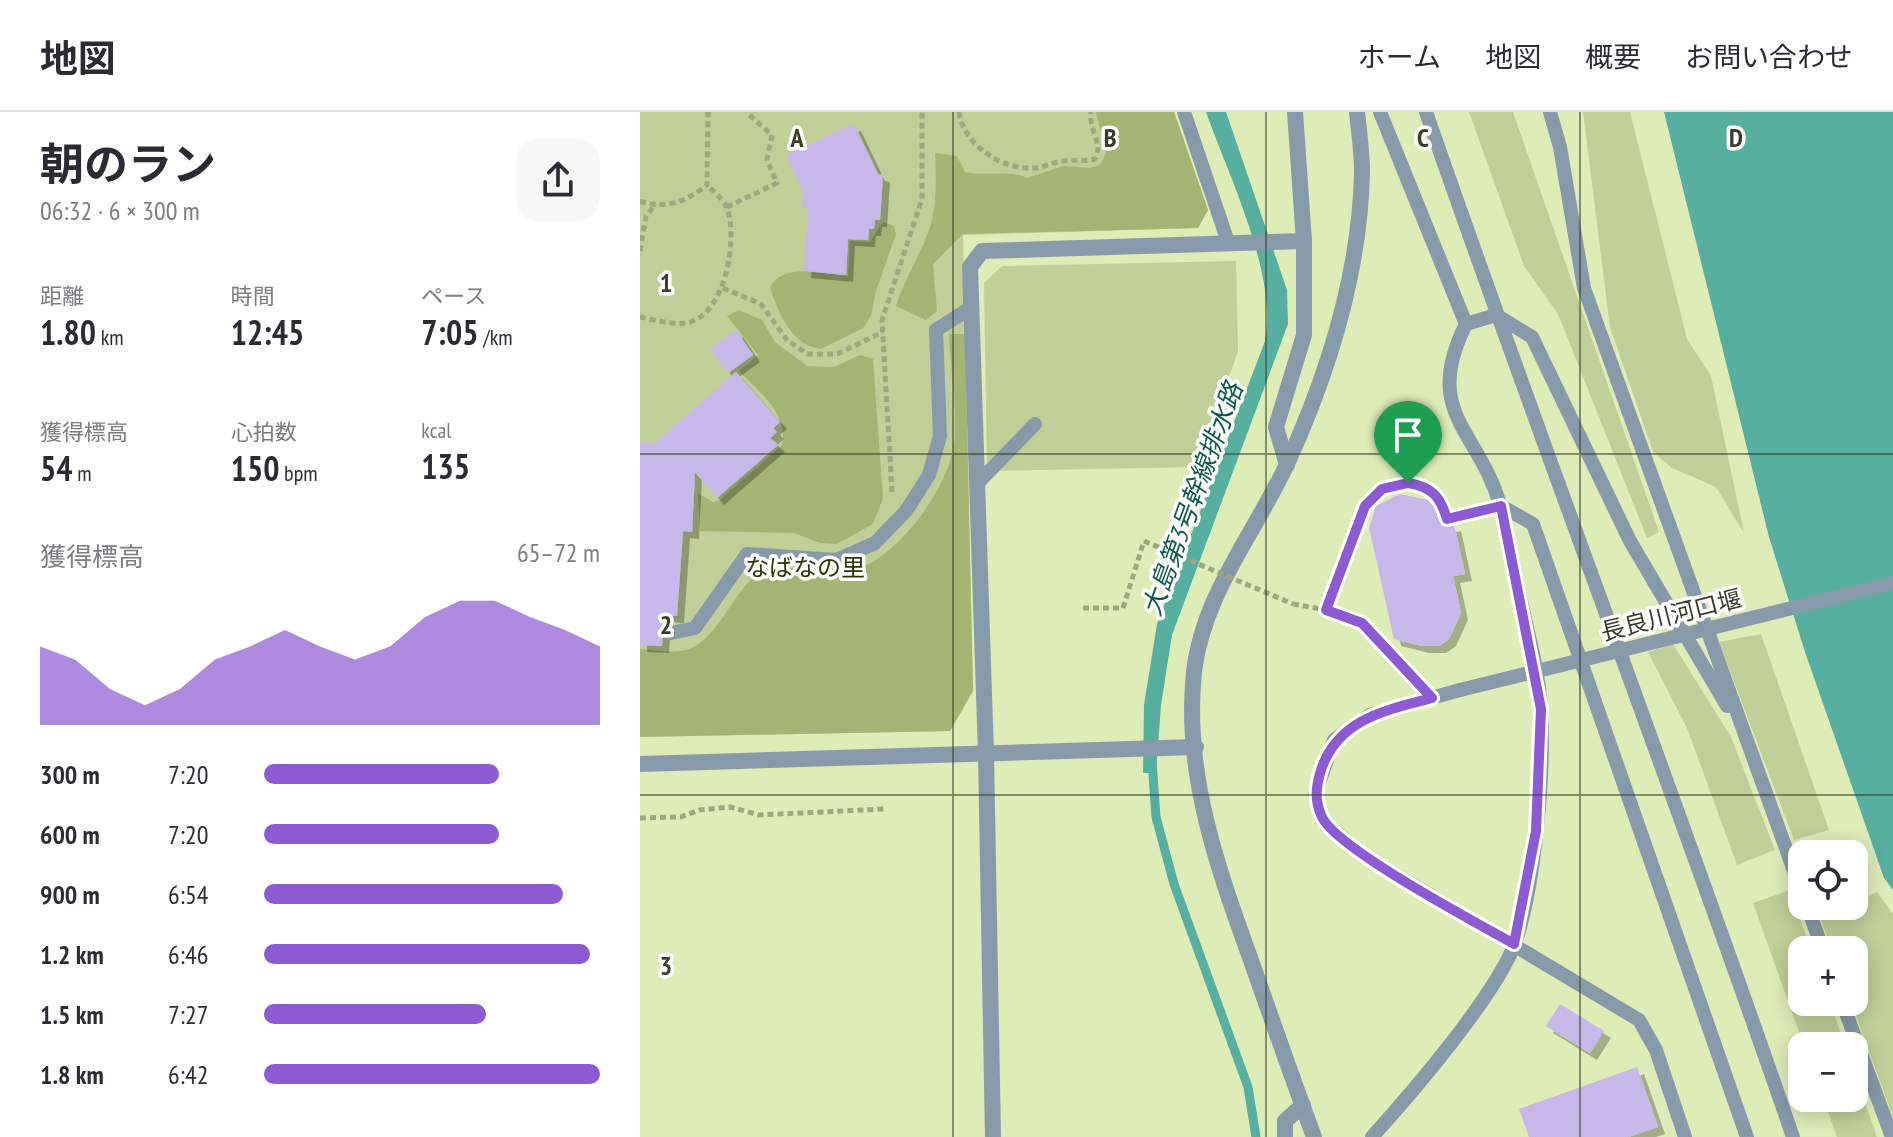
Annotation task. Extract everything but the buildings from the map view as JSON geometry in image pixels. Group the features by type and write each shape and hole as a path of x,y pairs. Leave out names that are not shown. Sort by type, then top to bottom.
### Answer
{"street":[{"path":"1287,465 1276,427 1304,335 1304,241 1295,112"},
{"path":"1314,1137 1223,884 1202,805 1192,701 1195,668 1215,598 1287,465 1319,384 1343,308 1362,172 1357,112"},
{"path":"993,1137 986,755 970,267 982,251 1304,241"},
{"path":"640,764 1196,747"},
{"path":"1285,1137 1285,1121 1303,1105"}],"lane":[{"path":"1184,112 1236,241"},
{"path":"1380,112 1466,324"},
{"path":"1426,112 1496,315 1716,912 1793,1137"},
{"path":"1550,112 1560,147 1584,288 1788,855"},
{"path":"671,633 695,628 747,554 837,560 875,543 893,524 929,475 940,436 936,330 972,307"},
{"path":"1372,1137 1478,1005 1514,944 1536,831 1541,709 1501,506 1484,465 1461,430 1447,381 1452,351 1466,324 1496,315 1532,337 1630,541 1745,737"},
{"path":"977,484 1035,424"},
{"path":"1501,506 1533,524 1747,1137"},
{"name":"長良川河口堰","path":"1685,1137 1656,1050 1639,1020 1363,855 1322,820 1315,794 1334,740 1370,715 1893,583"},
{"path":"1847,1016 1892,1137"}],"path":[{"path":"640,317 680,324 695,320 714,307 723,288 731,226 727,207 707,185 708,112"},
{"path":"727,207 777,183 767,160 772,135 746,112"},
{"path":"893,524 882,320 922,199 922,112"},
{"path":"959,112 966,138 977,148 1022,168 1036,168 1065,160 1095,159 1098,145 1089,118 1091,112"},
{"path":"640,201 654,206 688,200 707,185"},
{"path":"640,251 646,216 654,206"},
{"path":"723,288 761,304 787,340 807,354 837,354 883,332"},
{"path":"1326,610 1365,506 1382,489 1394,484 1421,486 1441,500 1447,519 1501,506"},
{"path":"1083,608 1123,608 1144,541 1293,604 1326,610 1362,623 1432,698"},
{"path":"640,818 681,817 699,810 730,807 759,815 885,809"}],"green space":[{"name":"なばなの里","path":"640,112 1174,112 1208,210 1198,228 963,235 973,691 950,731 640,737"},
{"path":"1096,112 1174,112 1208,210 1198,228 963,234 933,264 937,311 926,320 896,306 931,224 935,198 935,153 957,156 965,172 974,173 1012,174 1027,178 1063,166 1090,168 1100,165 1106,153"},
{"path":"1469,112 1513,112 1659,532 1647,538 1558,314 1524,266"},
{"path":"1583,112 1630,112 1687,339 1711,376 1744,533 1716,487 1672,468 1653,452 1610,327"},
{"path":"883,222 894,226 896,234 876,291 871,316 863,328 821,349 802,342 782,317 770,287 776,279 794,272 848,276 850,241 870,242"},
{"path":"1236,261 1238,351 1198,467 987,471 984,283 1002,266"},
{"path":"739,310 762,320 775,342 807,366 834,367 860,355 873,359 883,498 873,524 837,544 820,543 794,533 700,531 698,493 713,502 720,500 782,445 783,434 777,414 739,371 758,355 727,316"},
{"path":"949,334 965,334 973,691 950,731 640,737 640,649 677,651 700,643 718,625 749,582 768,569 778,567 841,574 860,569 896,544 927,508 948,468 955,437"},
{"path":"1761,634 1829,830 1794,840 1719,642"},
{"path":"1673,644 1731,737 1775,850 1737,865 1687,728 1648,652"},
{"path":"1788,891 1788,920 1800,920 1806,936 1788,936 1788,1001 1753,903"},
{"path":"1877,892 1893,914 1893,1117 1868,1049 1868,1032 1862,1032 1856,1016 1868,1016 1868,936 1827,936 1821,920 1868,920 1868,896"},
{"path":"1793,1016 1835,1016 1840,1032 1799,1032"},
{"path":"1868,1111 1877,1137 1837,1137 1828,1112"}],"water":[{"path":"1206,112 1226,112 1287,290 1288,324 1172,635 1161,705 1156,773 1143,773 1144,705 1157,624 1265,341 1267,315 1258,257"},
{"path":"1664,112 1893,112 1893,890 1884,878 1805,652 1769,537"}],"waterway":[{"name":"大島第3号幹線排水路","path":"1152,761 1156,817 1174,884 1248,1087 1256,1137"}],"route":[{"path":"1408,483 1433,492 1441,500 1447,519 1501,506 1541,709 1536,831 1514,944 1363,855 1322,820 1315,794 1334,740 1370,715 1432,698 1362,623 1326,610 1365,506 1382,489 1408,483"}]}
